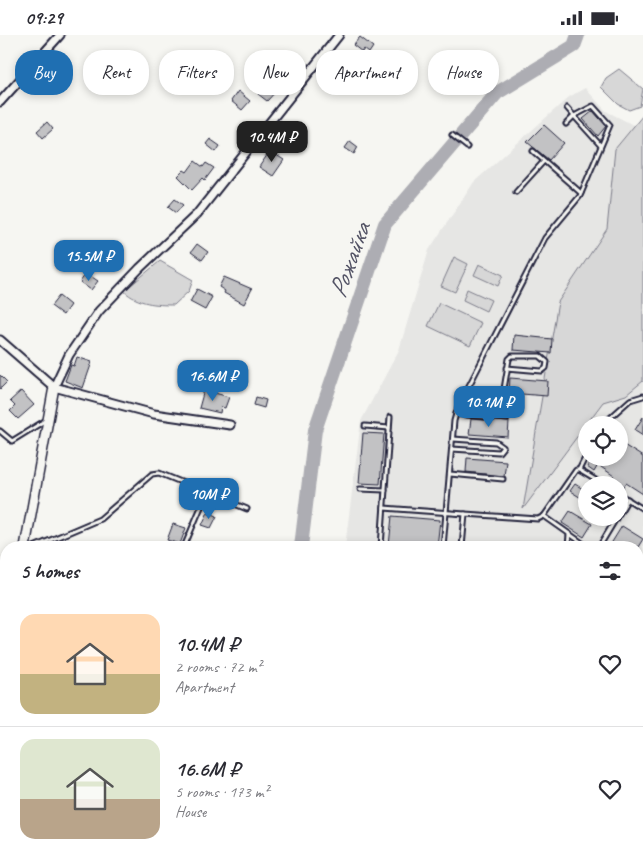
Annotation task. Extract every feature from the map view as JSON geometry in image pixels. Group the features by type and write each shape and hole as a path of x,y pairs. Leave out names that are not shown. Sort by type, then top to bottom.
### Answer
{"street":[{"path":"0,103 60,35"},
{"path":"26,541 54,387 69,355 99,311 140,268 197,214 339,35"},
{"path":"0,340 54,387 154,414 230,425"}],"lane":[{"path":"445,541 456,414 545,238 581,193 610,125 593,106 574,116 566,124"},
{"path":"567,108 601,146"},
{"path":"452,135 467,147"},
{"path":"533,151 581,193"},
{"path":"516,192 544,161"},
{"path":"467,389 501,392 505,387 509,359 515,355 540,357 546,362 546,368 542,371 508,369"},
{"path":"612,416 630,399 643,396"},
{"path":"456,414 506,419"},
{"path":"380,541 390,417"},
{"path":"0,431 12,441 49,418"},
{"path":"366,426 389,428"},
{"path":"452,449 499,452 502,451 503,447 496,442 453,439"},
{"path":"544,516 573,473 579,470 581,466"},
{"path":"579,470 589,476"},
{"path":"48,541 100,519 152,474 159,473 247,509"},
{"path":"450,474 503,479"},
{"path":"360,489 385,490"},
{"path":"187,541 207,493"},
{"path":"628,499 643,509"},
{"path":"383,508 465,515 532,518 544,516 579,541"},
{"path":"463,541 465,515"},
{"path":"603,541 612,526"},
{"path":"568,541 569,534"}],"shaded area":[{"path":"619,69 643,89 640,106 629,110 618,104 601,87 606,78"},
{"path":"585,88 606,111 643,130 643,541 346,541 361,421 399,350 429,250 474,182 569,97"},
{"path":"643,115 643,381 626,395 603,402 593,416 578,416 578,435 523,509 558,302 607,229 615,149"},
{"path":"454,257 468,264 455,292 441,286"},
{"path":"160,261 193,280 189,291 174,305 141,301 124,291"},
{"path":"479,264 503,275 498,286 474,275"},
{"path":"467,289 491,300 486,311 463,300"},
{"path":"439,303 481,323 470,346 428,326"}],"building":[{"path":"360,37 373,47 371,50 359,50 353,45"},
{"path":"238,91 250,101 242,110 231,101"},
{"path":"259,95 272,95 267,101"},
{"path":"593,111 606,126 598,136 583,119"},
{"path":"47,122 53,129 43,138 37,131"},
{"path":"544,125 564,143 549,160 527,142"},
{"path":"210,139 220,146 216,152 206,144"},
{"path":"350,141 358,147 354,154 345,148"},
{"path":"270,151 284,160 273,176 259,167"},
{"path":"195,161 203,167 206,163 214,168 205,180 203,178 192,190 178,176 184,170 187,172"},
{"path":"175,199 183,205 176,213 168,207"},
{"path":"197,244 208,252 202,260 191,252"},
{"path":"85,275 87,277 89,275 98,281 91,290 80,282"},
{"path":"224,277 252,289 244,304 224,293 225,291 219,287"},
{"path":"197,289 212,297 205,310 190,302"},
{"path":"59,296 70,305 63,315 51,306"},
{"path":"514,335 552,339 551,353 513,350"},
{"path":"77,357 92,362 83,388 65,381 71,365 74,366"},
{"path":"0,375 7,382 0,389"},
{"path":"510,378 548,381 547,396 509,393"},
{"path":"204,390 229,397 225,408 221,407 220,413 199,408"},
{"path":"21,391 34,405 18,419 10,411 15,406 10,401"},
{"path":"256,397 266,400 264,408 254,405"},
{"path":"643,417 643,435 635,430"},
{"path":"471,419 509,422 508,437 469,434"},
{"path":"363,433 384,434 380,484 359,483"},
{"path":"628,448 643,457 643,494 628,484 628,476 614,476 599,466 628,466"},
{"path":"467,458 506,461 504,476 466,472"},
{"path":"588,466 597,466 594,472"},
{"path":"575,484 578,486 578,496 570,491"},
{"path":"570,511 578,516 578,526 591,526 584,537 562,523"},
{"path":"208,512 217,516 211,528 202,525"},
{"path":"392,516 440,520 438,541 390,541"},
{"path":"173,524 186,528 181,541 167,540"},
{"path":"622,526 643,539 642,541 613,541"}],"waterway":[{"name":"Рожайка","path":"302,541 315,430 385,224 497,93 574,46 578,35"}]}
